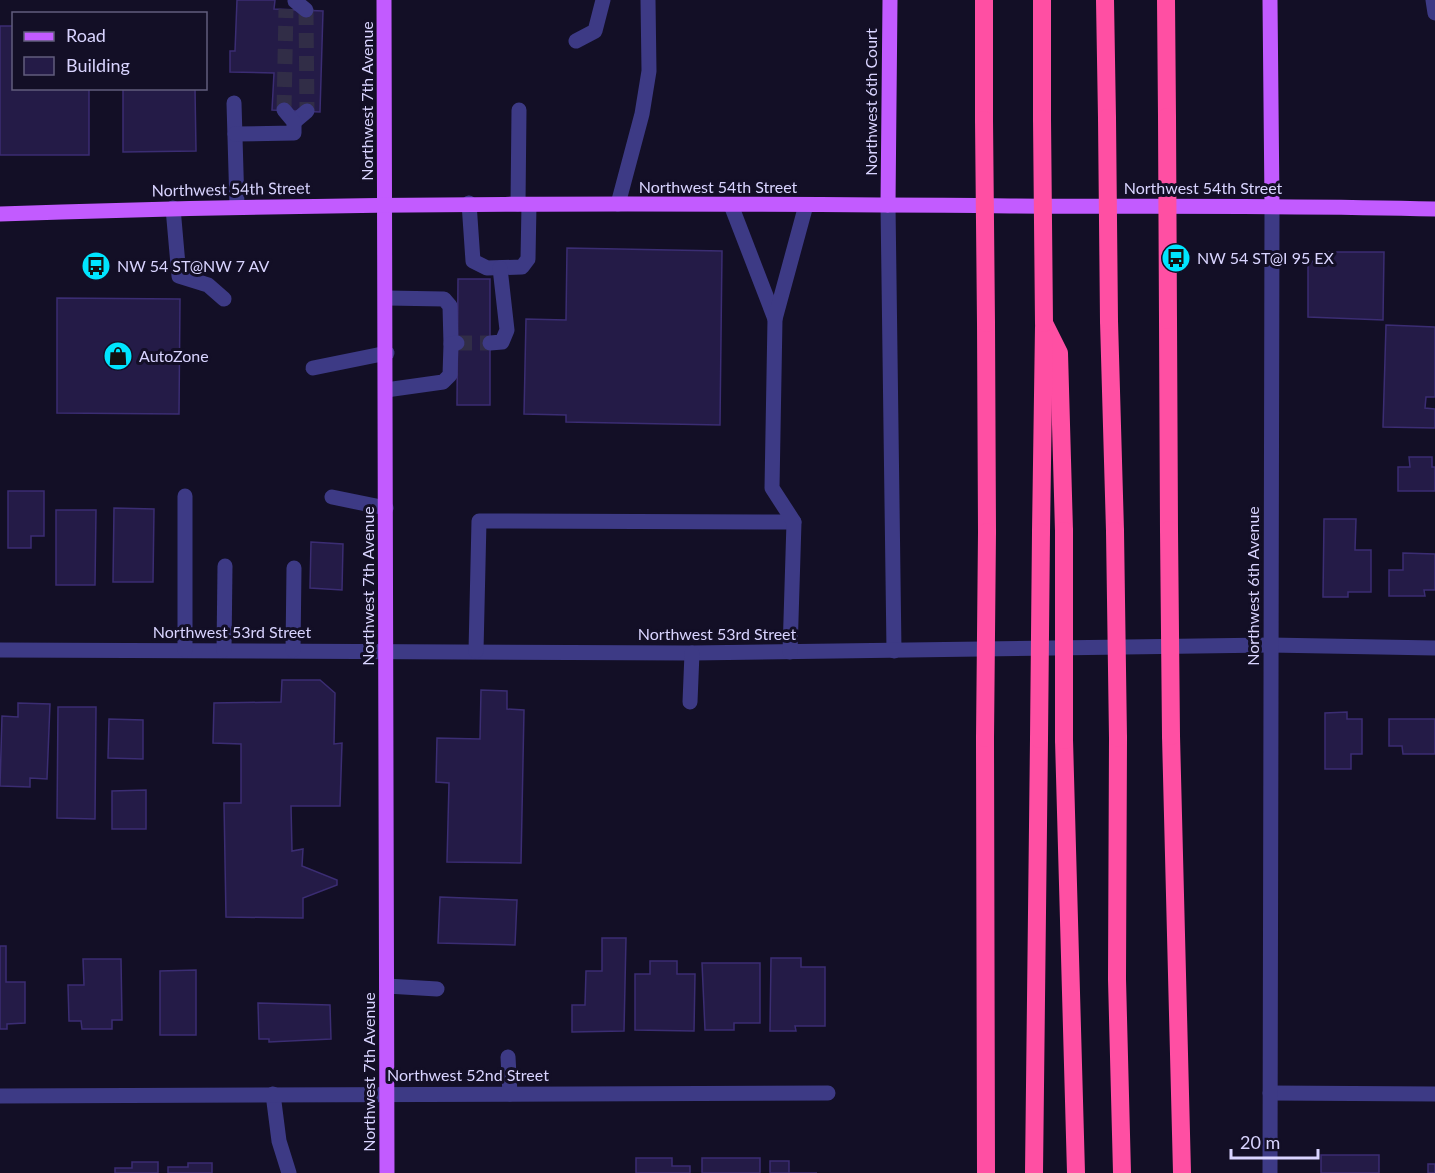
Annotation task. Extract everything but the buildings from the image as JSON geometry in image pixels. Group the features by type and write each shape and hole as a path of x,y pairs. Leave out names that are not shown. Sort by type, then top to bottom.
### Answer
{"highway":[{"path":"984,0 987,532 986,1173"},
{"path":"1034,1173 1044,322 1042,0"},
{"path":"1105,0 1118,738 1116,979 1122,1173"},
{"path":"1166,0 1171,736 1182,1173"},
{"path":"1044,322 1059,353 1064,531 1064,740 1076,1173"}],"main road":[{"name":"Northwest 7th Avenue","path":"384,0 387,298 387,1173"},
{"name":"Northwest 6th Court","path":"888,205 890,0"},
{"name":"Northwest 6th Avenue","path":"1270,0 1272,205"},
{"name":"Northwest 54th Street","path":"0,214 237,206 469,203 523,205 1272,205 1435,208"}],"street":[{"path":"576,41 595,31 603,0"},
{"path":"618,204 642,114 649,71 648,0"},
{"path":"1433,0 1435,13"},
{"path":"234,104 237,206"},
{"path":"469,203 473,261 487,268 522,267 528,259 519,110"},
{"path":"235,134 294,133 289,116 307,111"},
{"path":"731,205 776,319"},
{"path":"790,652 794,522 772,488 776,319 806,205"},
{"path":"888,205 894,651"},
{"name":"Northwest 6th Avenue","path":"1270,1173 1272,205"},
{"path":"173,208 179,276 208,285 224,299"},
{"path":"490,343 502,342 507,330 500,268"},
{"path":"386,390 444,382 450,375 454,343 450,306 444,299 387,298"},
{"path":"313,368 387,353"},
{"path":"185,496 185,650"},
{"path":"332,497 386,508"},
{"path":"476,651 479,521 794,522"},
{"path":"224,650 225,566"},
{"path":"293,650 294,568"},
{"name":"Northwest 53rd Street","path":"0,650 692,653 1270,645 1435,648"},
{"path":"690,702 692,653"},
{"path":"387,986 437,989"},
{"path":"508,1057 510,1094"},
{"name":"Northwest 52nd Street","path":"0,1096 828,1093"},
{"path":"1270,1093 1435,1094"},
{"path":"273,1094 279,1141 290,1173"}],"tunnel":[{"path":"284,110 286,9"},
{"path":"306,10 307,111"},
{"path":"457,343 490,343"}],"place":[{"name":"NW 54 ST@I 95 EX","path":"1176,258"},
{"name":"NW 54 ST@NW 7 AV","path":"96,266"},
{"name":"AutoZone","path":"118,356"}]}
